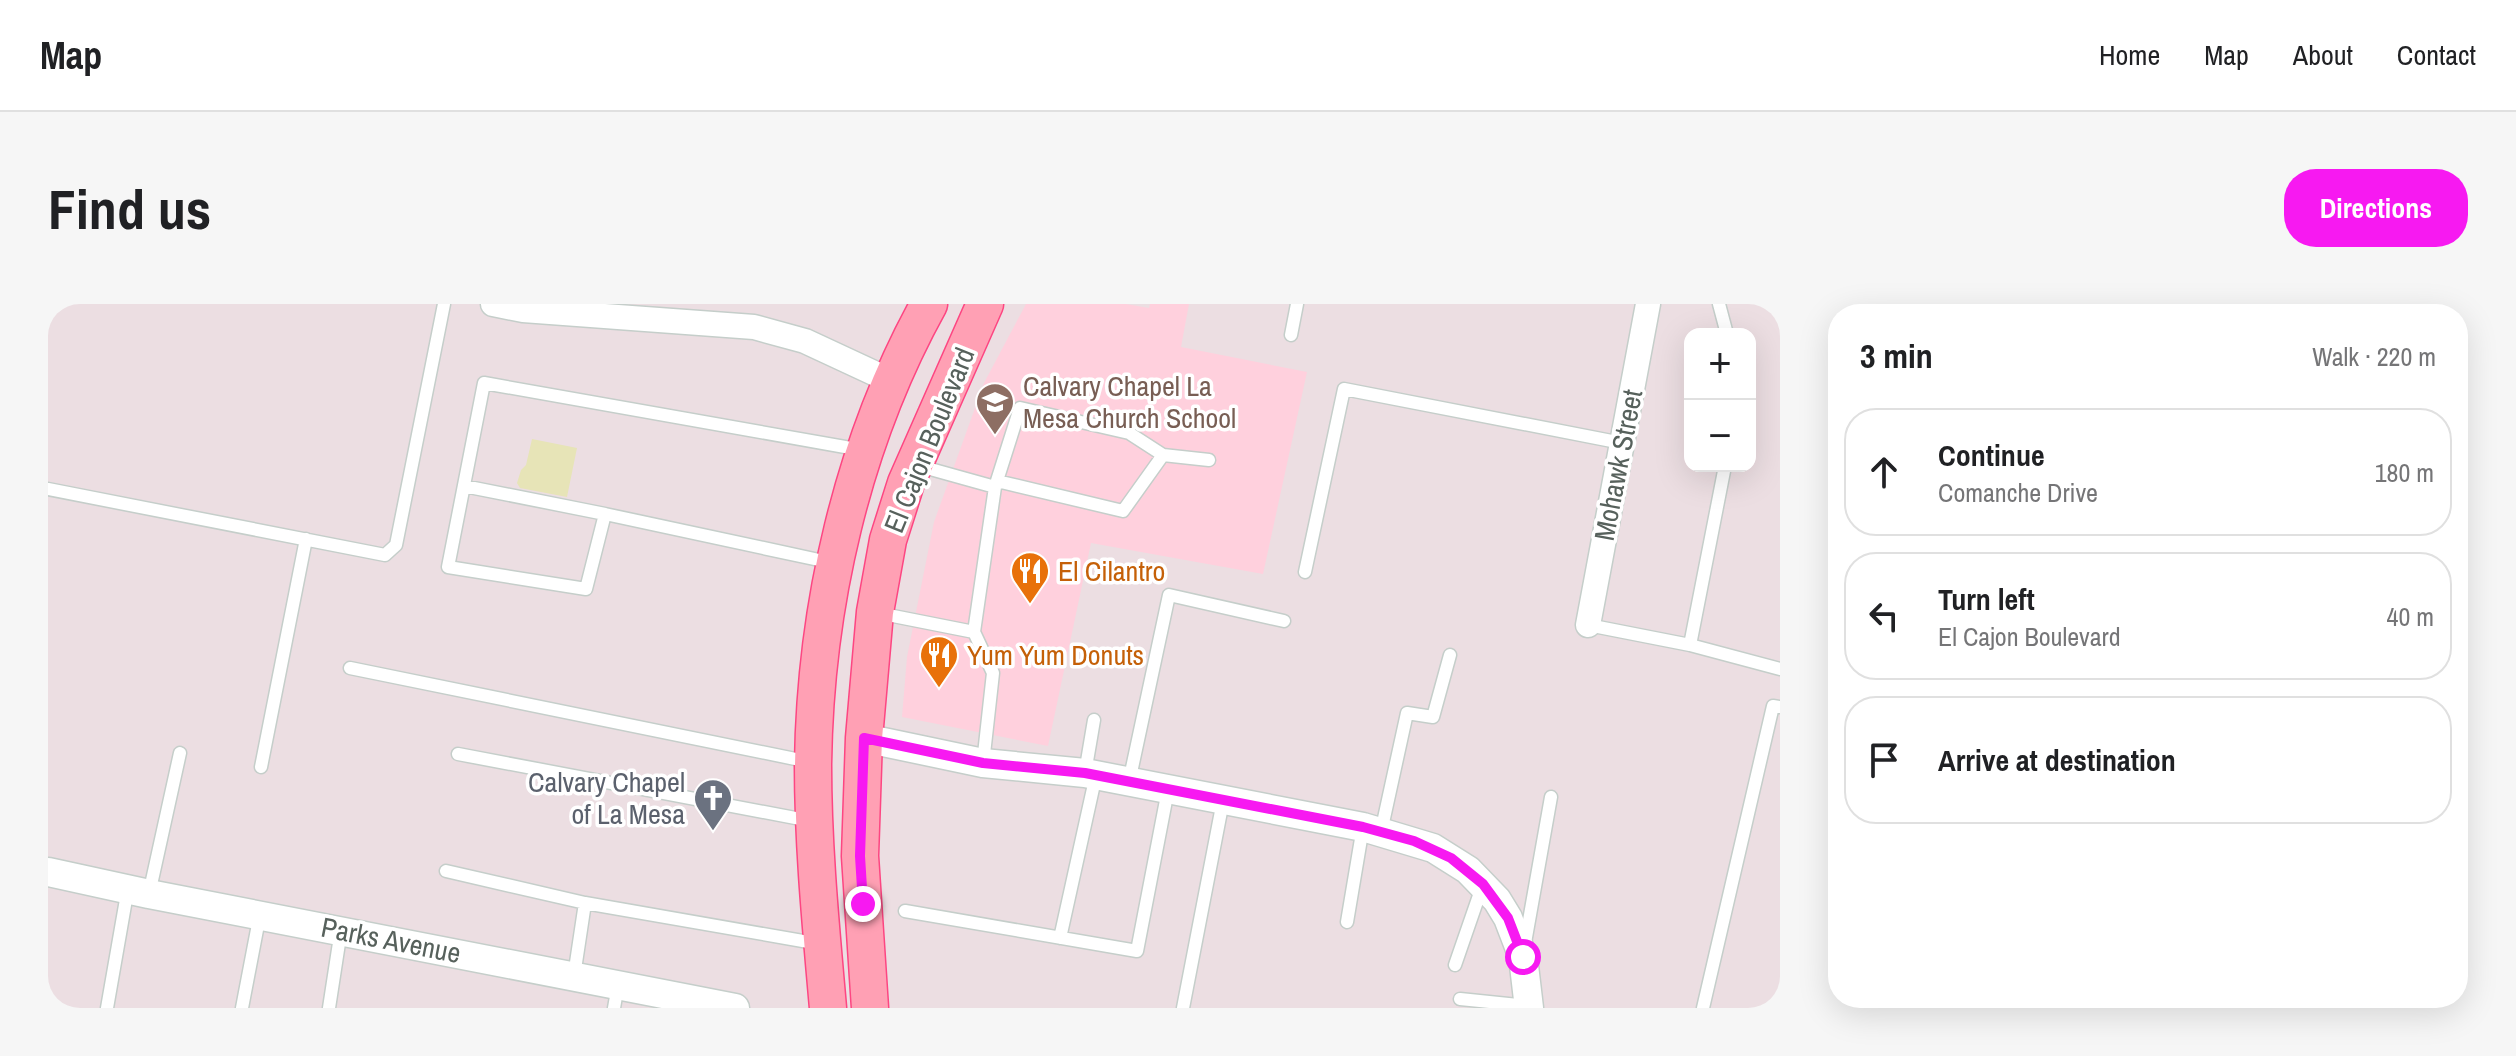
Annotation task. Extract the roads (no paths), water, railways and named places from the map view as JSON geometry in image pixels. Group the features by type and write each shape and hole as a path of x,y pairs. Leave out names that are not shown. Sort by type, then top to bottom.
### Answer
{"main road":[{"name":"El Cajon Boulevard","path":"828,1008 814,822 813,763 821,657 835,563 865,451 891,381 929,304"},
{"name":"El Cajon Boulevard","path":"870,1008 860,856 864,738 875,612 888,540 913,464 985,304"},
{"path":"891,381 902,399 913,464"}],"street":[{"name":"Mohawk Street","path":"1588,625 1648,304"},
{"path":"505,305 754,327 805,341 891,381"},
{"path":"864,738 983,763 1090,774 1372,830 1433,848 1468,870 1483,884 1508,918 1523,957 1529,1007"},
{"name":"Parks Avenue","path":"48,872 574,976 616,996 735,1008"}],"lane":[{"path":"48,489 385,555 396,545 444,304"},
{"path":"1291,335 1297,304"},
{"path":"1719,304 1725,328"},
{"path":"605,514 586,589 448,567 484,383 865,451"},
{"path":"1305,572 1344,389 1622,443"},
{"path":"983,763 993,673 974,632 996,484 1020,408 1129,433 1163,455 1209,460"},
{"path":"913,464 1123,511 1163,455"},
{"path":"1690,645 1724,472"},
{"path":"464,486 835,563"},
{"path":"261,767 306,539"},
{"path":"1129,782 1169,595 1284,621"},
{"path":"875,612 974,632"},
{"path":"1588,625 1690,645 1780,669"},
{"path":"1347,922 1407,713 1433,717 1450,655"},
{"path":"350,668 813,763"},
{"path":"1703,1008 1773,706 1780,707"},
{"path":"1060,938 1090,774 1094,720"},
{"path":"107,1008 180,753"},
{"path":"458,754 814,822"},
{"path":"905,911 1137,951 1168,790"},
{"path":"1523,957 1551,797"},
{"path":"1183,1008 1223,801"},
{"path":"446,871 585,903 822,944"},
{"path":"1455,965 1483,884"},
{"path":"574,976 585,903"},
{"path":"242,1008 260,914"},
{"path":"329,1008 341,930"},
{"path":"1460,999 1529,1007"}],"place":[{"name":"Calvary Chapel La Mesa Church School","path":"995,436"},
{"name":"El Cilantro","path":"1030,605"},
{"name":"Yum Yum Donuts","path":"939,689"},
{"name":"Calvary Chapel of La Mesa","path":"713,832"}]}
